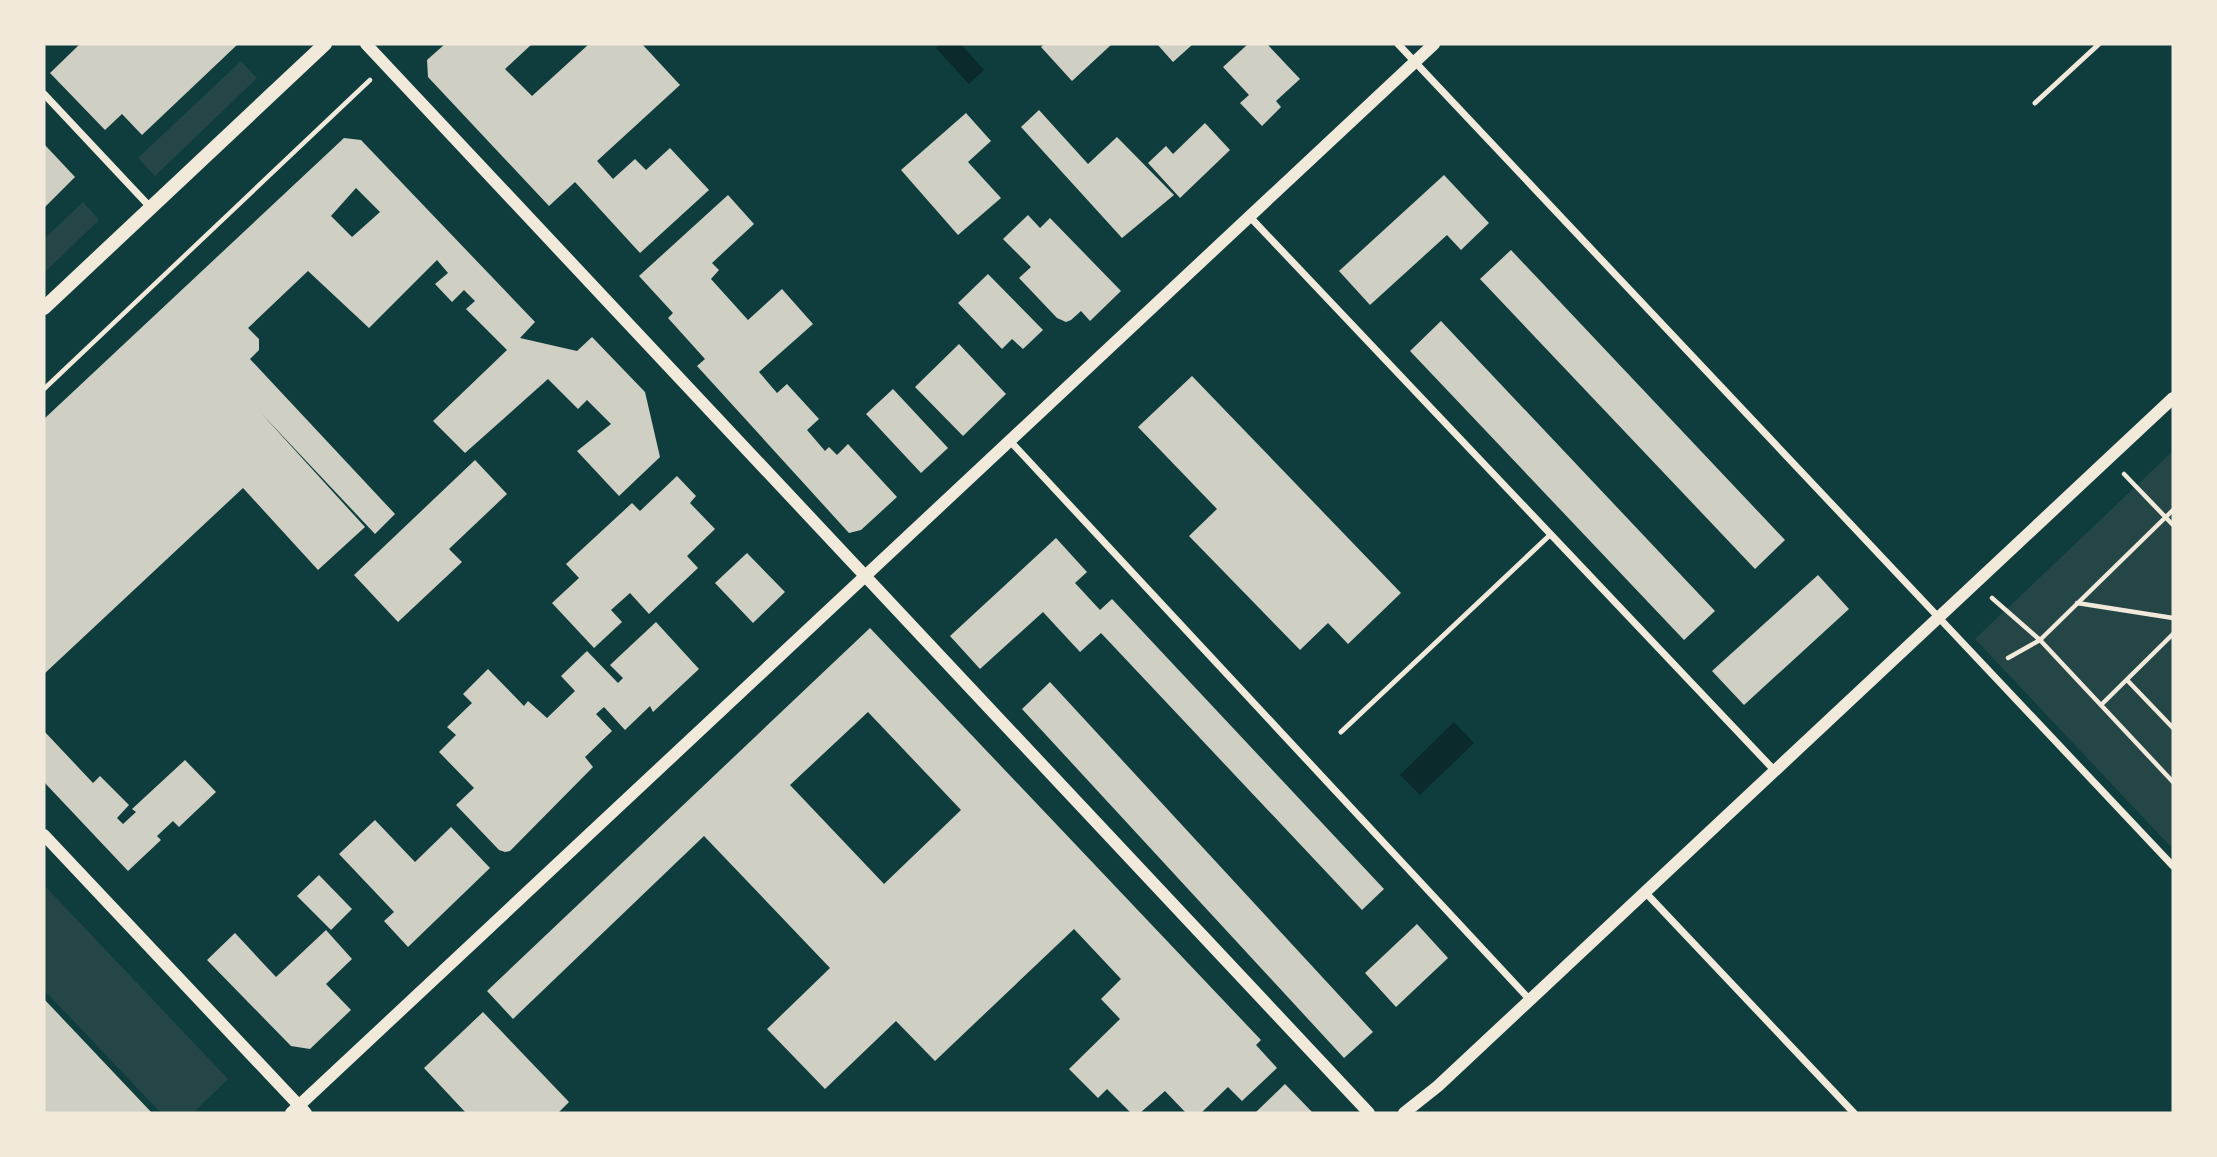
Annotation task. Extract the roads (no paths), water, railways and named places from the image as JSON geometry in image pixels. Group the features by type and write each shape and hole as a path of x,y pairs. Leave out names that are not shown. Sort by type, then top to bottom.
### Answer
{"main road":[{"path":"44,308 325,44"}],"street":[{"path":"366,44 1369,1113"},
{"path":"1398,44 2173,866"},
{"path":"44,835 298,1111 1434,44"},
{"path":"44,94 151,208"},
{"path":"1250,217 1775,771"},
{"path":"1404,1113 1438,1086 2173,398"},
{"path":"1010,441 1530,1000"},
{"path":"1645,892 1854,1113"}],"lane":[{"path":"2035,103 2099,44"},
{"path":"1341,732 1551,534"}]}
